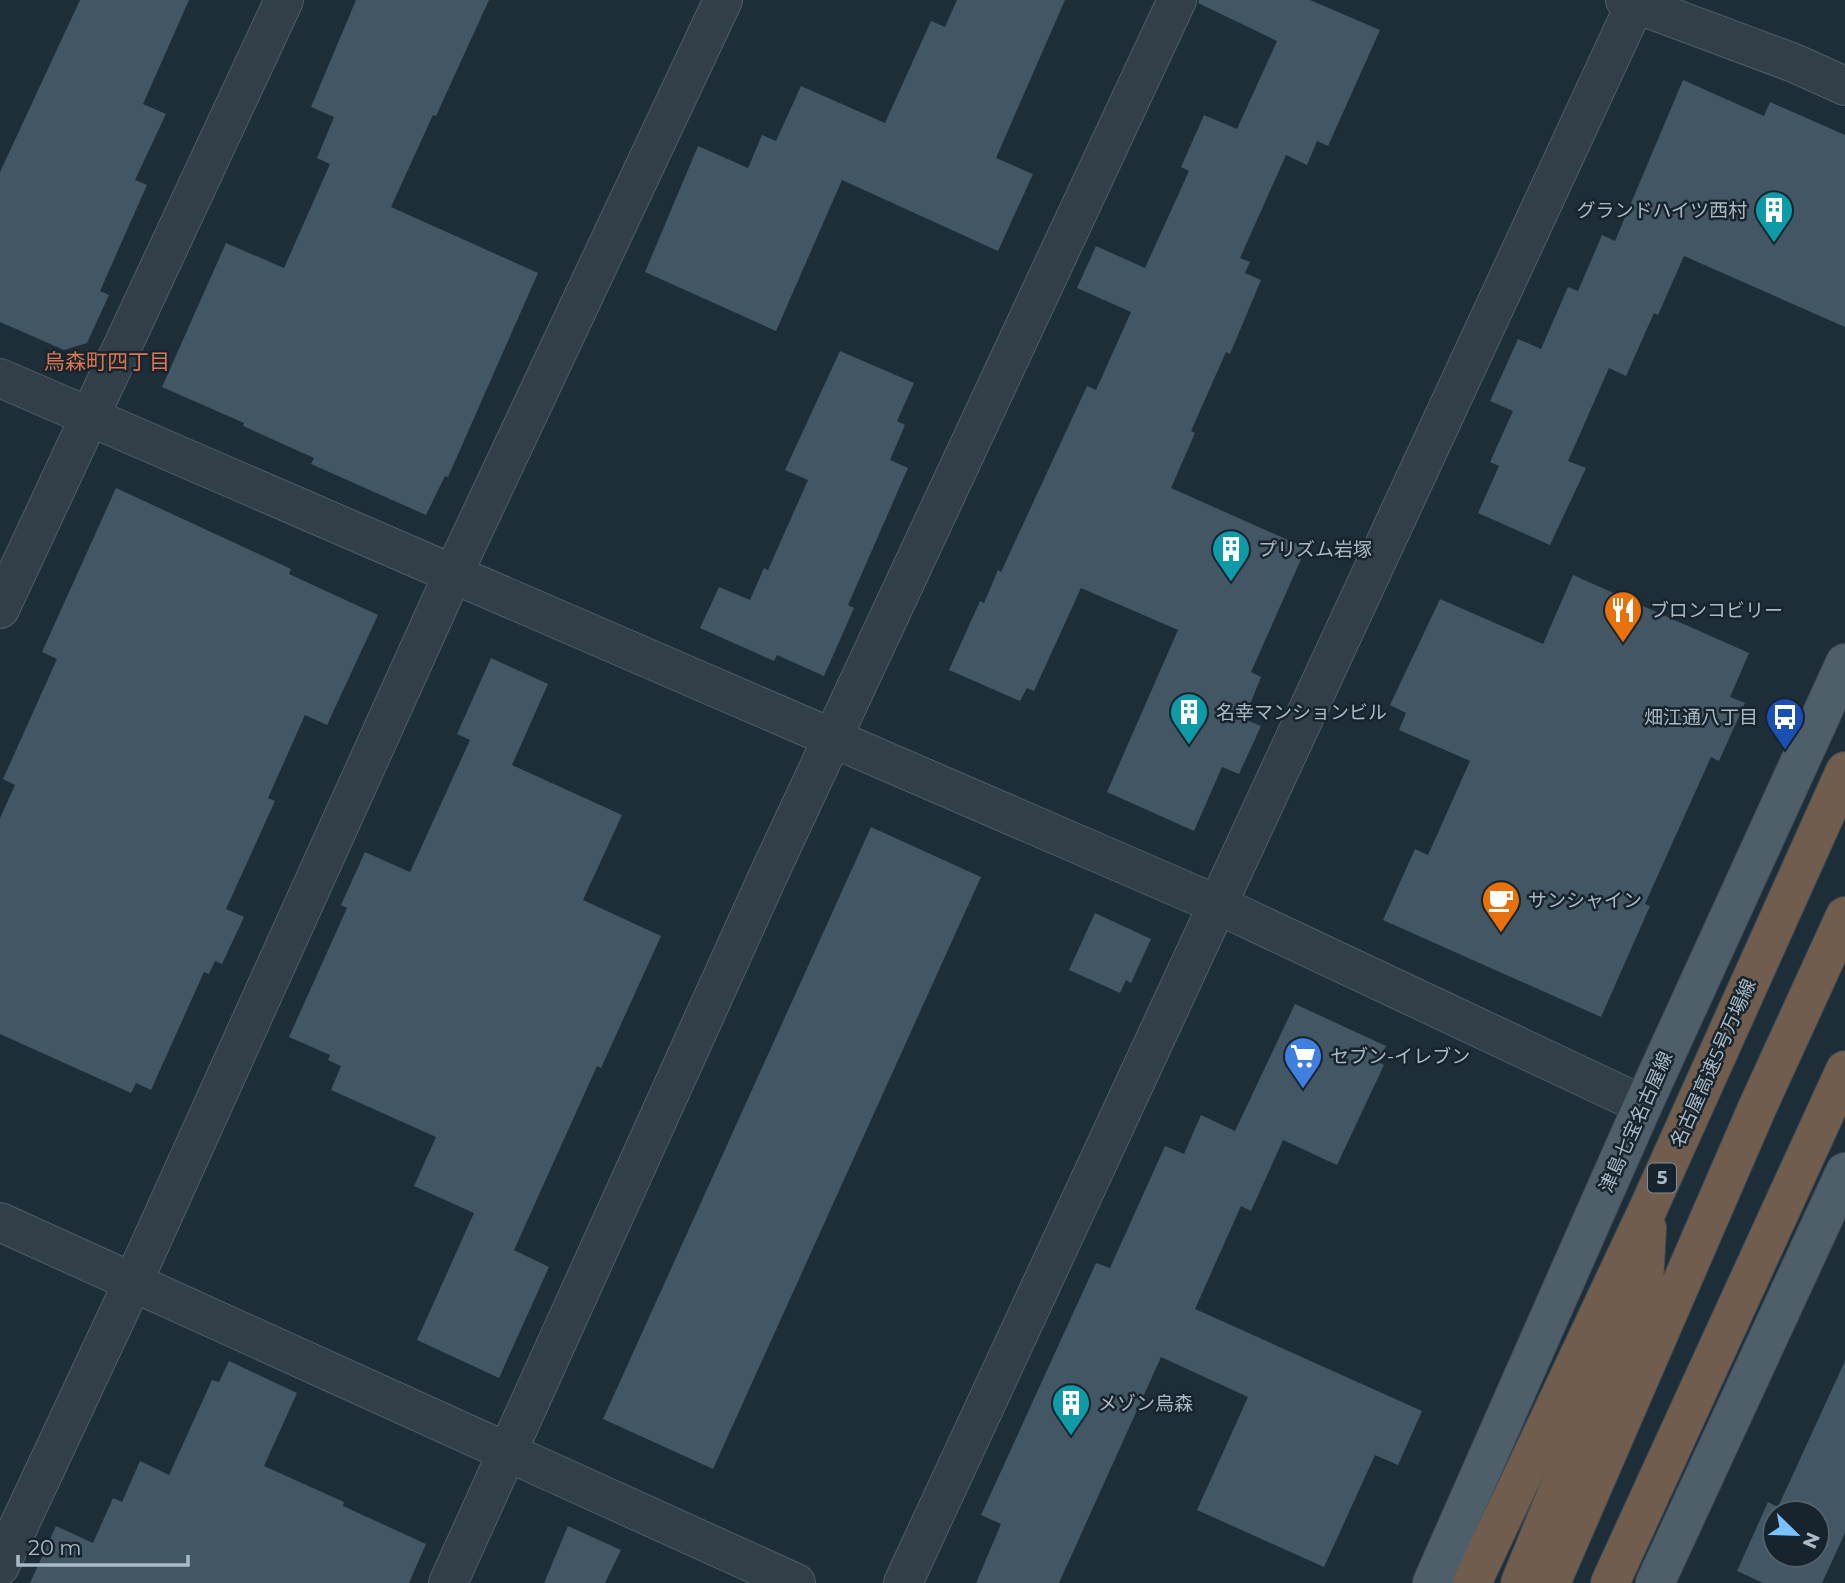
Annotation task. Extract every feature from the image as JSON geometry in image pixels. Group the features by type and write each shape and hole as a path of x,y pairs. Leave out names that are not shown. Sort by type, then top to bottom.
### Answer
{"highway":[{"name":"名古屋高速5号万場線","path":"1472,1583 1648,1209 1845,771"},
{"path":"1551,1583 1753,1118 1845,916"},
{"path":"1610,1583 1845,1070"},
{"path":"1520,1583 1644,1280 1648,1209"}],"main road":[{"name":"津島七宝名古屋線","path":"1432,1583 1643,1105 1845,663"},
{"path":"1655,1583 1842,1186"}],"street":[{"path":"0,609 284,0"},
{"path":"0,1566 133,1282 453,574 723,0"},
{"path":"448,1583 832,738 1177,0"},
{"path":"903,1583 1632,1 1794,63 1845,86"},
{"path":"0,378 1216,904 1643,1105"},
{"path":"0,1222 796,1583"}],"building":[{"path":"80,0 189,0 143,104 166,114 135,180 147,185 100,291 109,295 87,343 64,350 0,322 0,172"},
{"path":"356,0 489,0 391,207 538,273 448,477 445,476 426,515 311,464 314,458 162,387 226,243 284,268 330,164 317,158 334,117 311,107"},
{"path":"957,0 1065,0 996,158 1033,174 998,251 842,180 776,331 645,272 698,146 748,168 762,135 776,141 801,86 885,123 931,21 945,27"},
{"path":"1199,0 1310,0 1380,30 1328,146 1317,141 1307,165 1286,155 1240,258 1250,262 1245,273 1261,280 1230,354 1226,352 1191,431 1195,433 1171,488 1306,548 1251,672 1261,677 1244,719 1261,726 1239,774 1222,767 1194,831 1107,792 1178,630 1081,588 1034,691 1027,688 1020,701 949,670 980,601 984,603 998,570 1001,572 1087,386 1096,390 1131,312 1077,288 1096,246 1145,268 1189,171 1181,167 1204,115 1237,129 1277,41 1198,3"},
{"path":"1683,80 1764,116 1770,102 1845,135 1845,327 1684,256 1658,315 1654,313 1626,376 1609,368 1568,461 1586,468 1550,545 1478,513 1499,466 1490,462 1513,411 1490,401 1518,339 1541,349 1568,287 1578,291 1602,235 1615,241"},
{"path":"840,351 914,383 897,421 905,425 890,460 908,468 848,605 854,608 824,676 777,655 774,661 700,628 719,587 750,600 764,568 768,570 808,480 785,470"},
{"path":"116,488 291,569 289,574 378,615 327,725 305,715 268,798 275,801 226,909 244,917 222,964 215,961 209,974 204,972 151,1090 136,1083 131,1093 0,1034 0,818 15,785 3,779 57,659 42,652"},
{"path":"1573,575 1749,653 1730,697 1745,703 1719,761 1711,757 1645,904 1650,906 1601,1017 1383,920 1415,849 1428,855 1470,761 1399,730 1406,713 1390,705 1440,599 1543,644"},
{"path":"491,658 548,684 512,765 622,815 583,900 661,936 601,1068 597,1066 514,1250 549,1267 499,1378 417,1340 474,1213 414,1186 436,1137 331,1090 341,1066 328,1060 330,1055 289,1037 347,908 341,905 365,852 410,872 470,740 457,734"},
{"path":"871,827 981,877 713,1469 603,1419"},
{"path":"1095,913 1151,939 1131,983 1126,980 1120,993 1069,970"},
{"path":"1295,1004 1386,1046 1378,1062 1384,1065 1337,1165 1283,1140 1251,1211 1241,1206 1195,1309 1422,1411 1398,1465 1375,1455 1324,1567 1197,1510 1248,1397 1161,1357 1059,1583 976,1583 1001,1524 981,1515 1096,1263 1110,1268 1165,1146 1184,1154 1201,1115 1235,1131"},
{"path":"229,1361 297,1393 264,1466 344,1502 343,1506 426,1544 409,1583 30,1583 56,1526 93,1543 113,1498 122,1502 140,1461 169,1475 212,1380 219,1382"},
{"path":"1845,1361 1845,1533 1831,1563 1831,1499 1782,1499"},
{"path":"1761,1518 1761,1569 1828,1569 1822,1583 1763,1583 1737,1571"},
{"path":"568,1526 621,1550 605,1583 544,1583"}],"place":[{"name":"グランドハイツ西村","path":"1774,244"},
{"name":"プリズム岩塚","path":"1231,583"},
{"name":"ブロンコビリー","path":"1623,644"},
{"name":"名幸マンションビル","path":"1189,746"},
{"name":"畑江通八丁目","path":"1785,751"},
{"name":"サンシャイン","path":"1501,934"},
{"name":"セブン-イレブン","path":"1303,1090"},
{"name":"メゾン烏森","path":"1071,1437"}],"district":[{"name":"烏森町四丁目","path":"107,361"}]}
